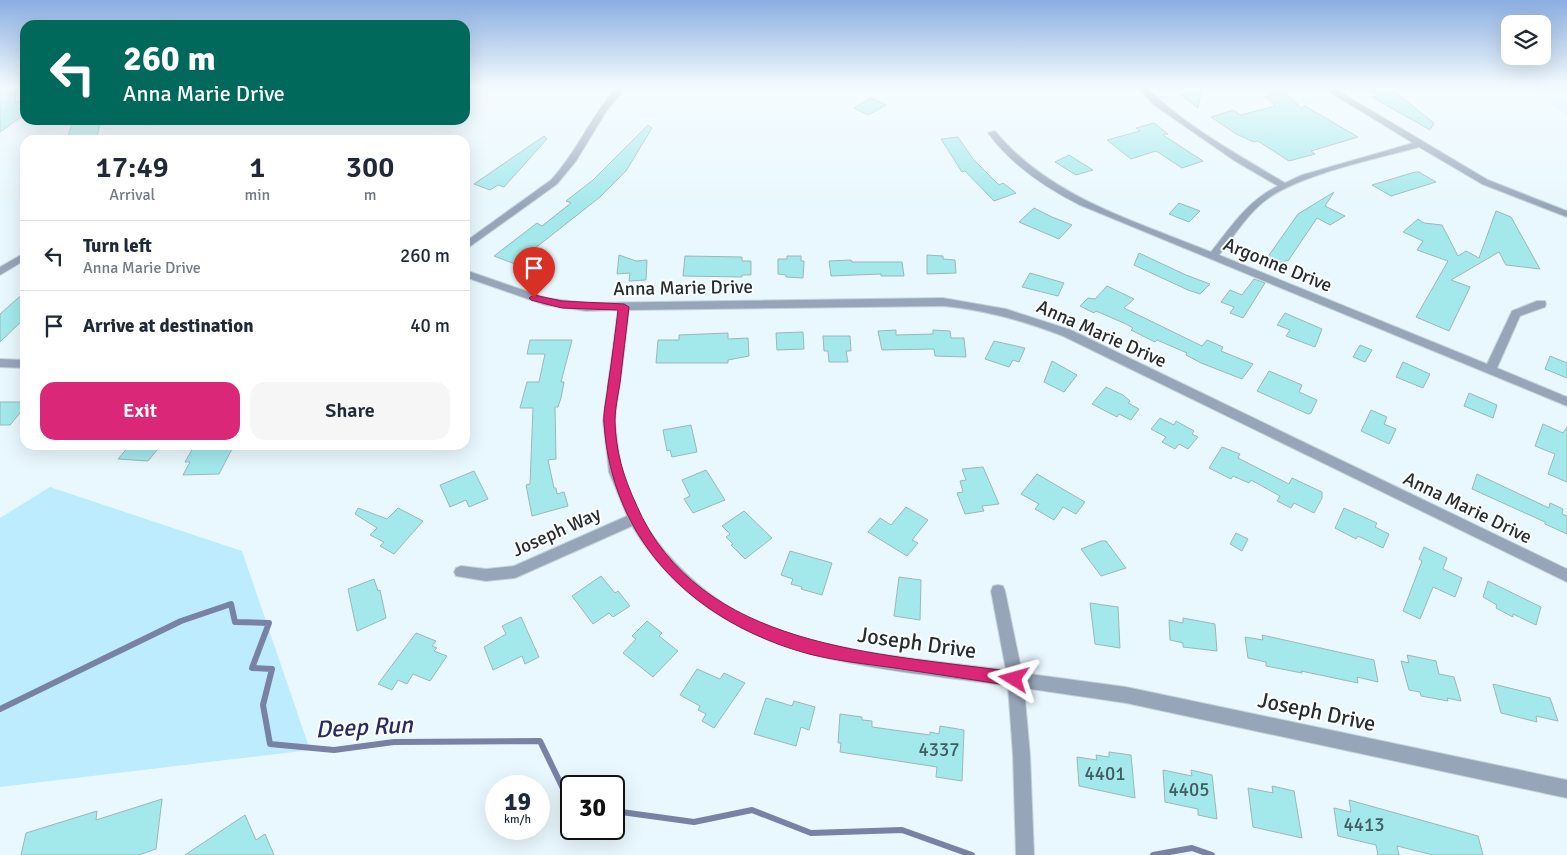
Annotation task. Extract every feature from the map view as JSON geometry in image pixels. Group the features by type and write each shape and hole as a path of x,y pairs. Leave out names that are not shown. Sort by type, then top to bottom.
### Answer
{"street":[{"path":"470,243 554,182 567,169 594,127"},
{"path":"1192,127 1238,159 1284,186"},
{"path":"1390,127 1485,182 1567,214"},
{"name":"Argonne Drive","path":"992,133 1018,162 1059,191 1567,402"},
{"path":"1213,256 1256,204 1284,186 1419,144"},
{"path":"0,272 20,259"},
{"name":"Anna Marie Drive","path":"470,275 544,301 586,307 943,302 1017,315 1075,338 1567,576"},
{"path":"1490,370 1516,314 1541,304"},
{"name":"Joseph Drive","path":"624,307 609,420 616,472 636,518 658,553 686,583 721,610 763,632 810,647 852,655 1126,695 1567,789"},
{"path":"0,363 20,364"},
{"name":"Joseph Way","path":"461,572 486,575 514,572 636,518"},
{"path":"998,591 1007,624 1020,726 1025,855"}],"shaded area":[{"path":"50,487 242,551 310,750 0,787 0,518"}],"building":[{"path":"0,127 7,127 0,132"},
{"path":"71,127 99,127 97,135 68,135"},
{"path":"646,127 652,128 626,171 600,197 515,264 494,256 537,223 542,226 571,203 566,201 593,180"},
{"path":"1159,127 1168,134 1163,135 1203,161 1182,168 1156,151 1131,159 1107,140 1140,131 1136,128"},
{"path":"1226,127 1341,127 1358,137 1311,151 1315,154 1289,161 1258,141 1254,142"},
{"path":"544,136 547,139 504,187 498,185 490,190 474,184"},
{"path":"958,137 973,159 999,185 1003,183 1016,193 994,201 965,171 962,172 941,139"},
{"path":"1069,155 1093,170 1076,175 1055,162"},
{"path":"1419,172 1436,182 1391,196 1372,185"},
{"path":"1334,192 1325,206 1345,216 1330,225 1317,218 1288,261 1286,260 1283,264 1267,258 1298,214"},
{"path":"1179,203 1200,211 1189,222 1169,214"},
{"path":"1034,208 1072,225 1059,239 1019,222"},
{"path":"1496,211 1511,217 1540,269 1506,265 1499,252 1451,280 1470,287 1449,331 1416,317 1448,261 1417,250 1423,241 1403,232 1418,219 1424,223 1442,225 1458,256 1466,251 1479,258"},
{"path":"1139,253 1210,284 1200,294 1188,290 1134,265"},
{"path":"619,255 636,261 647,260 646,280 629,281 630,273 617,274"},
{"path":"927,255 943,256 943,259 955,260 956,273 927,274"},
{"path":"685,256 742,257 742,261 751,261 751,275 742,275 742,277 683,276"},
{"path":"787,256 801,256 801,261 804,261 803,278 786,277 786,275 778,274 778,259 787,259"},
{"path":"851,260 852,262 902,262 904,276 881,276 881,274 831,276 829,261"},
{"path":"1030,273 1064,283 1058,296 1022,287"},
{"path":"1254,279 1265,283 1243,318 1230,313 1234,307 1221,302 1230,290 1242,295"},
{"path":"1107,286 1134,299 1124,308 1202,346 1207,340 1223,347 1221,351 1253,364 1242,379 1201,363 1186,355 1187,353 1157,340 1155,342 1131,330 1133,328 1126,324 1080,306 1088,298 1095,299"},
{"path":"20,296 20,323 0,342 0,314"},
{"path":"1285,313 1322,329 1315,347 1286,336 1290,330 1277,325"},
{"path":"896,330 896,335 933,334 933,330 950,331 951,338 964,338 966,357 935,356 934,349 882,350 878,331"},
{"path":"803,332 804,349 777,350 776,333"},
{"path":"728,333 728,339 748,338 749,356 728,360 728,363 656,363 658,340 679,340 679,335"},
{"path":"823,336 850,336 851,351 846,351 848,362 829,362 828,351 824,351"},
{"path":"530,340 572,340 561,382 564,382 561,398 558,407 555,407 556,459 548,460 554,488 556,488 557,494 564,492 568,506 532,516 526,485 530,484 533,408 520,408 527,382 539,382 545,354 527,354"},
{"path":"994,341 1025,348 1019,362 1013,360 1009,367 985,359"},
{"path":"1360,345 1372,350 1365,362 1353,357"},
{"path":"1550,356 1567,363 1567,378 1545,369"},
{"path":"1052,361 1077,375 1064,392 1044,382"},
{"path":"1403,362 1430,374 1423,388 1396,377"},
{"path":"1269,371 1302,385 1299,392 1317,400 1311,413 1308,414 1257,391"},
{"path":"1106,387 1123,395 1130,401 1128,403 1139,409 1131,420 1119,414 1117,417 1092,404"},
{"path":"1469,393 1497,405 1493,418 1464,406"},
{"path":"0,402 20,402 20,413 10,425 0,425"},
{"path":"1371,410 1387,417 1384,424 1396,429 1389,444 1361,431"},
{"path":"1160,418 1174,425 1176,421 1194,431 1192,434 1198,437 1188,449 1179,444 1175,449 1162,442 1166,437 1151,429"},
{"path":"1543,424 1563,433 1567,427 1567,482 1548,474 1555,454 1535,446"},
{"path":"691,425 697,452 672,457 670,450 667,451 663,430"},
{"path":"1222,447 1240,454 1238,458 1289,484 1292,478 1322,492 1322,498 1314,513 1294,503 1291,508 1277,501 1280,496 1251,480 1249,483 1233,476 1231,479 1209,468"},
{"path":"126,450 157,450 148,461 118,459"},
{"path":"192,450 231,450 219,474 183,475 190,462 185,462"},
{"path":"983,467 999,504 982,506 984,511 965,514 957,493 963,492 960,481 966,480 962,469"},
{"path":"706,470 725,500 693,513 684,499 690,496 682,480"},
{"path":"474,471 488,499 469,507 466,500 450,507 440,485"},
{"path":"1037,474 1085,502 1076,514 1063,507 1054,520 1035,509 1039,504 1021,494"},
{"path":"1477,474 1549,508 1550,503 1563,509 1562,514 1567,516 1567,534 1472,489"},
{"path":"906,507 928,520 912,540 918,543 907,556 868,532 880,518 891,525"},
{"path":"358,508 387,519 398,508 423,521 394,554 380,546 384,542 370,535 377,528 355,514"},
{"path":"1344,508 1377,523 1375,527 1389,534 1383,548 1358,536 1356,539 1335,528"},
{"path":"744,511 772,538 745,559 731,545 733,544 726,537 730,534 722,526"},
{"path":"1236,533 1248,539 1242,551 1230,544"},
{"path":"1101,541 1106,541 1126,568 1101,576 1081,549"},
{"path":"1424,547 1447,558 1443,569 1462,578 1455,597 1433,587 1420,619 1403,611 1422,561 1419,559"},
{"path":"790,551 832,563 822,595 801,589 802,587 791,584 793,579 781,575"},
{"path":"601,576 615,593 618,591 630,606 613,617 609,613 593,624 572,596"},
{"path":"899,577 921,580 920,620 894,616"},
{"path":"374,579 378,591 380,590 386,618 357,631 348,589"},
{"path":"1488,581 1541,607 1536,625 1513,614 1513,617 1496,608 1497,605 1483,597"},
{"path":"1090,603 1118,607 1120,648 1095,644"},
{"path":"521,617 539,657 525,664 522,656 493,670 484,647 506,634 502,626"},
{"path":"1183,618 1215,624 1217,651 1183,647 1183,643 1170,640 1169,620 1183,623"},
{"path":"647,621 662,633 659,636 678,651 653,677 623,653 636,639 632,636"},
{"path":"416,633 436,641 432,646 437,648 434,651 447,656 430,681 413,674 407,684 398,680 392,690 378,684"},
{"path":"1262,635 1374,660 1378,682 1357,677 1358,683 1266,666 1266,662 1248,658 1245,637 1263,640"},
{"path":"1407,655 1436,661 1439,674 1454,677 1461,701 1447,698 1448,701 1421,696 1420,692 1409,690 1401,661 1409,663"},
{"path":"697,669 720,679 724,673 745,683 714,728 702,721 706,714 698,710 700,706 680,695"},
{"path":"1493,684 1550,698 1558,721 1536,716 1537,722 1501,713"},
{"path":"766,698 792,706 794,701 815,707 809,730 801,727 796,746 754,734"},
{"path":"840,714 862,717 862,720 872,721 872,727 930,735 930,732 939,734 940,726 964,730 962,781 936,777 937,767 840,752 841,743 838,743"},
{"path":"1109,752 1131,755 1135,798 1079,786 1077,757 1097,760 1096,755 1109,757"},
{"path":"1163,770 1192,776 1191,770 1212,775 1217,819 1198,815 1198,809 1165,802"},
{"path":"1272,786 1294,791 1302,838 1253,827 1248,788 1273,793"},
{"path":"162,799 156,849 139,855 21,855 26,833 97,811 96,820"},
{"path":"1349,800 1478,836 1483,855 1433,855 1397,846 1399,855 1378,855 1376,845 1338,836 1334,808 1351,812"},
{"path":"245,815 256,840 265,834 274,855 185,855"}],"waterway":[{"name":"Deep Run","path":"0,709 181,621 231,604 235,622 269,623 252,668 272,669 263,705 270,744 334,750 394,742 540,741 560,782"},
{"name":"Deep Run","path":"625,813 694,822 752,810 811,833 902,830 972,855"},
{"name":"Deep Run","path":"1153,855 1192,848 1212,855"}],"route":[{"path":"534,298 586,307 624,307 609,420 616,472 637,522 658,553 686,583 721,610 763,632 810,647 860,657 1014,679"}]}
